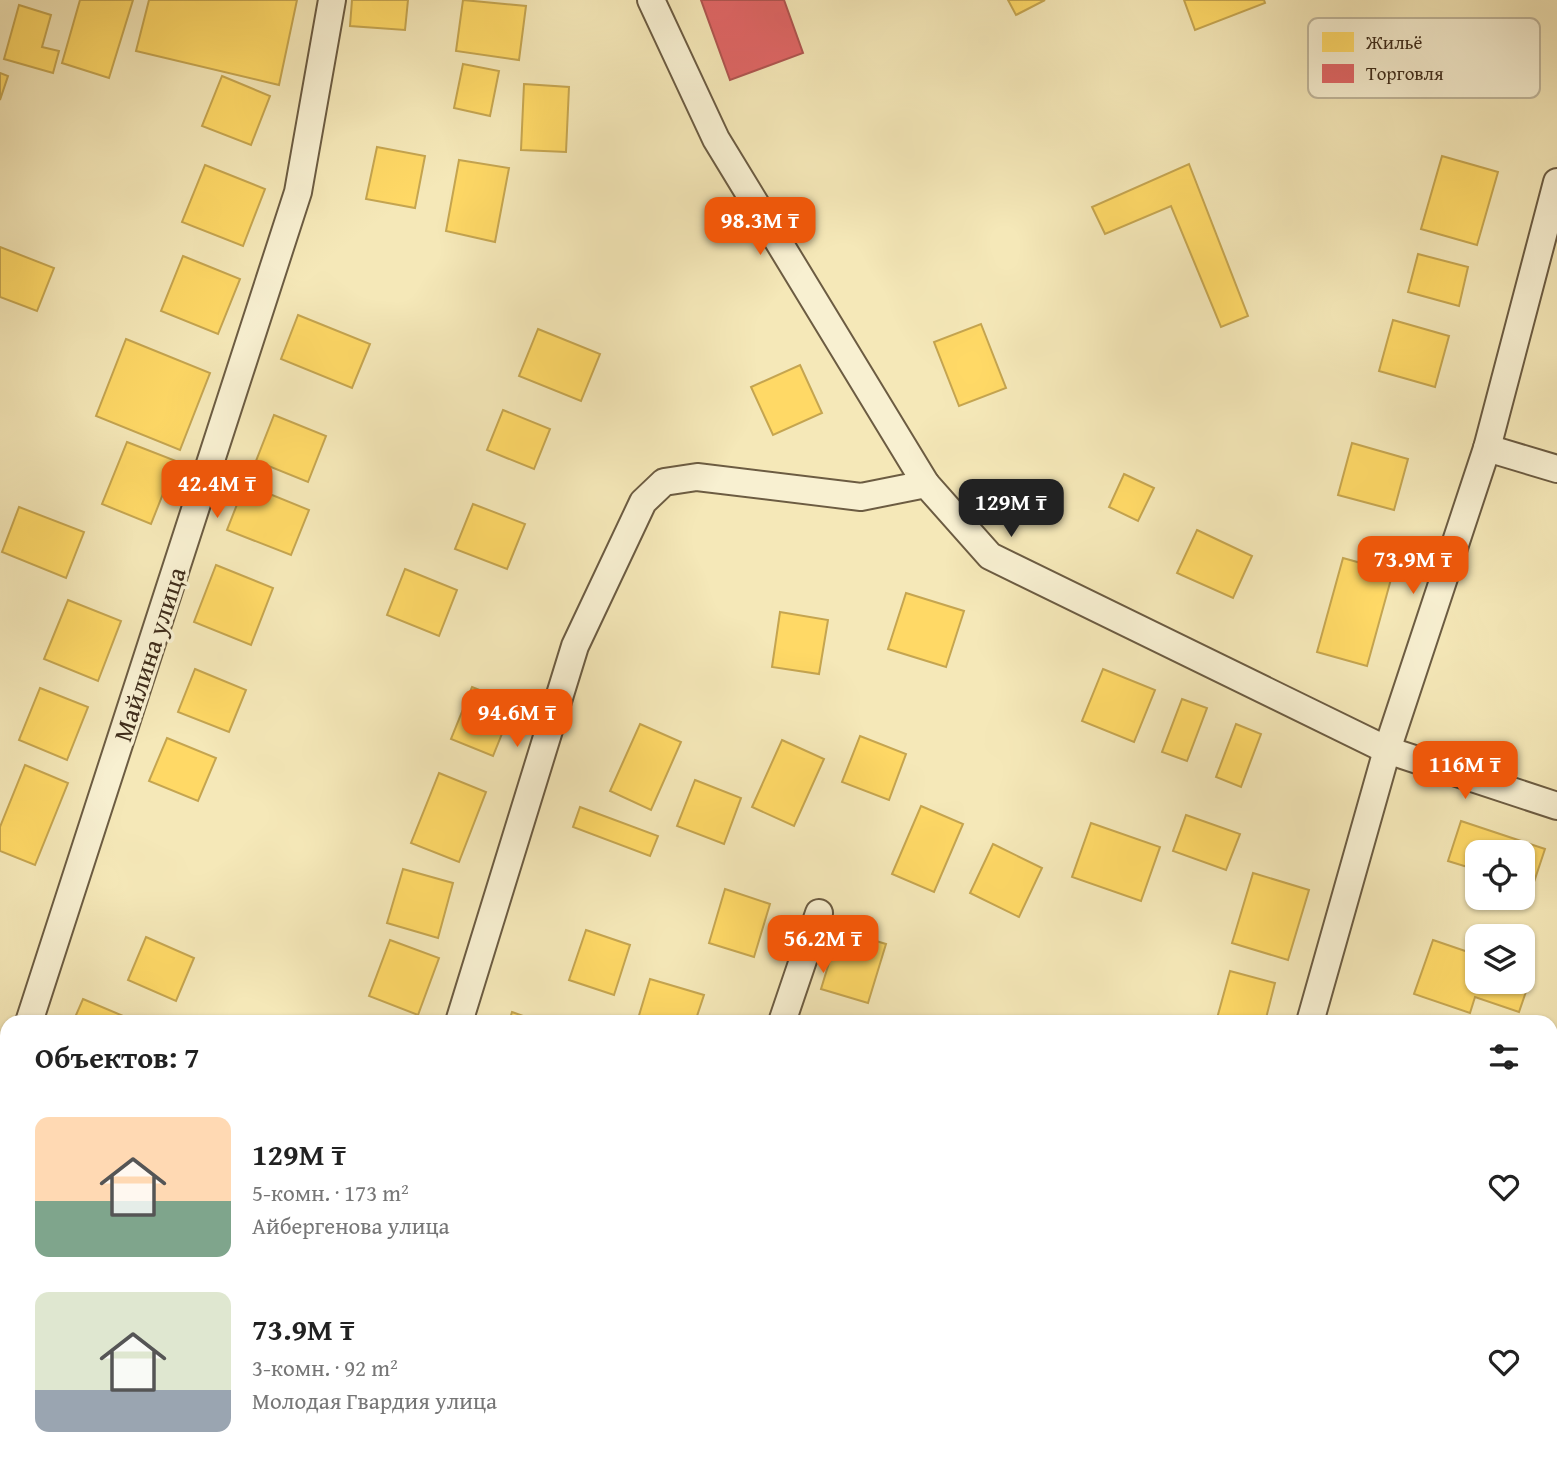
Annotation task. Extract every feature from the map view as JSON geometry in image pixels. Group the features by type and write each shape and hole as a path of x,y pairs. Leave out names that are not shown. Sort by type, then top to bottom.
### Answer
{"street":[{"name":"Майлина улица","path":"31,1015 298,192 332,0"},
{"path":"651,0 716,139 926,484 990,556 1387,750 1557,806"},
{"path":"1313,1015 1387,750 1487,448 1557,182"},
{"path":"1487,448 1557,469"},
{"path":"460,1015 575,646 643,502 664,482 697,477 861,498 926,484"},
{"path":"784,1015 819,913"}],"building: Жильё":[{"path":"80,0 133,0 109,78 62,63"},
{"path":"149,0 297,0 279,85 136,51"},
{"path":"352,0 408,0 405,30 350,26"},
{"path":"463,0 526,6 519,60 456,51"},
{"path":"1008,0 1045,0 1016,15"},
{"path":"1184,0 1264,0 1265,3 1195,30"},
{"path":"19,5 51,15 42,47 59,51 53,73 4,59"},
{"path":"463,64 499,71 490,116 454,108"},
{"path":"0,73 8,76 0,100"},
{"path":"222,76 270,96 251,145 202,126"},
{"path":"524,84 569,87 566,152 521,150"},
{"path":"377,147 425,156 415,208 366,199"},
{"path":"1442,156 1498,172 1477,245 1421,229"},
{"path":"459,160 509,168 495,242 446,231"},
{"path":"1189,164 1248,316 1221,327 1171,206 1105,234 1092,207"},
{"path":"205,165 265,189 243,246 182,222"},
{"path":"0,247 54,268 37,311 0,297"},
{"path":"1418,254 1468,267 1459,306 1408,292"},
{"path":"183,256 240,279 218,334 161,311"},
{"path":"298,315 370,344 352,388 281,359"},
{"path":"1393,320 1449,336 1435,387 1379,371"},
{"path":"981,324 1006,388 959,406 934,342"},
{"path":"538,329 600,354 581,401 519,376"},
{"path":"126,339 210,373 180,450 96,416"},
{"path":"800,365 822,413 773,435 751,387"},
{"path":"503,410 550,429 534,469 487,450"},
{"path":"274,415 326,436 308,482 256,461"},
{"path":"127,442 176,461 151,524 102,504"},
{"path":"1352,443 1408,459 1394,510 1338,495"},
{"path":"1124,474 1154,488 1138,521 1109,507"},
{"path":"245,484 309,510 291,555 227,530"},
{"path":"473,504 525,524 507,569 455,549"},
{"path":"19,507 84,532 66,578 2,552"},
{"path":"1197,530 1252,556 1233,598 1177,573"},
{"path":"1343,558 1393,572 1367,666 1317,652"},
{"path":"216,565 273,588 251,645 194,622"},
{"path":"405,569 457,590 439,636 387,615"},
{"path":"906,593 964,611 946,667 888,649"},
{"path":"68,600 121,621 98,681 44,659"},
{"path":"780,612 828,620 819,674 772,667"},
{"path":"195,669 246,690 229,732 178,712"},
{"path":"1103,669 1155,690 1134,742 1082,721"},
{"path":"472,687 514,704 493,756 451,739"},
{"path":"40,688 88,707 67,760 19,740"},
{"path":"1182,699 1207,708 1187,761 1162,752"},
{"path":"640,724 681,742 651,810 610,791"},
{"path":"1236,724 1261,734 1241,787 1216,777"},
{"path":"860,736 906,754 889,800 842,782"},
{"path":"167,738 216,758 198,801 149,781"},
{"path":"782,740 824,759 794,826 752,807"},
{"path":"25,765 68,783 35,865 0,851 0,827"},
{"path":"439,773 486,792 459,862 411,843"},
{"path":"695,780 741,798 724,844 677,826"},
{"path":"921,806 963,824 934,892 892,874"},
{"path":"580,807 658,836 650,856 573,827"},
{"path":"1186,815 1240,834 1226,870 1173,851"},
{"path":"1461,821 1518,840 1465,840 1465,866 1448,861"},
{"path":"1091,823 1160,847 1141,901 1072,877"},
{"path":"993,844 1042,868 1019,917 970,893"},
{"path":"1535,846 1545,849 1535,879"},
{"path":"403,869 453,883 438,938 387,923"},
{"path":"1253,873 1309,890 1288,960 1232,943"},
{"path":"725,889 770,904 754,957 709,943"},
{"path":"586,930 630,945 614,995 569,980"},
{"path":"839,930 886,944 868,1003 821,989"},
{"path":"146,937 194,958 176,1001 128,980"},
{"path":"390,940 439,958 418,1015 369,996"},
{"path":"1433,940 1465,951 1465,994 1525,994 1519,1012 1475,997 1470,1013 1414,994"},
{"path":"1230,971 1275,983 1267,1015 1218,1015"},
{"path":"650,979 704,995 697,1015 639,1015"},
{"path":"83,999 121,1015 76,1015"}],"building: Торговля":[{"path":"701,0 784,0 803,53 730,80"}]}
